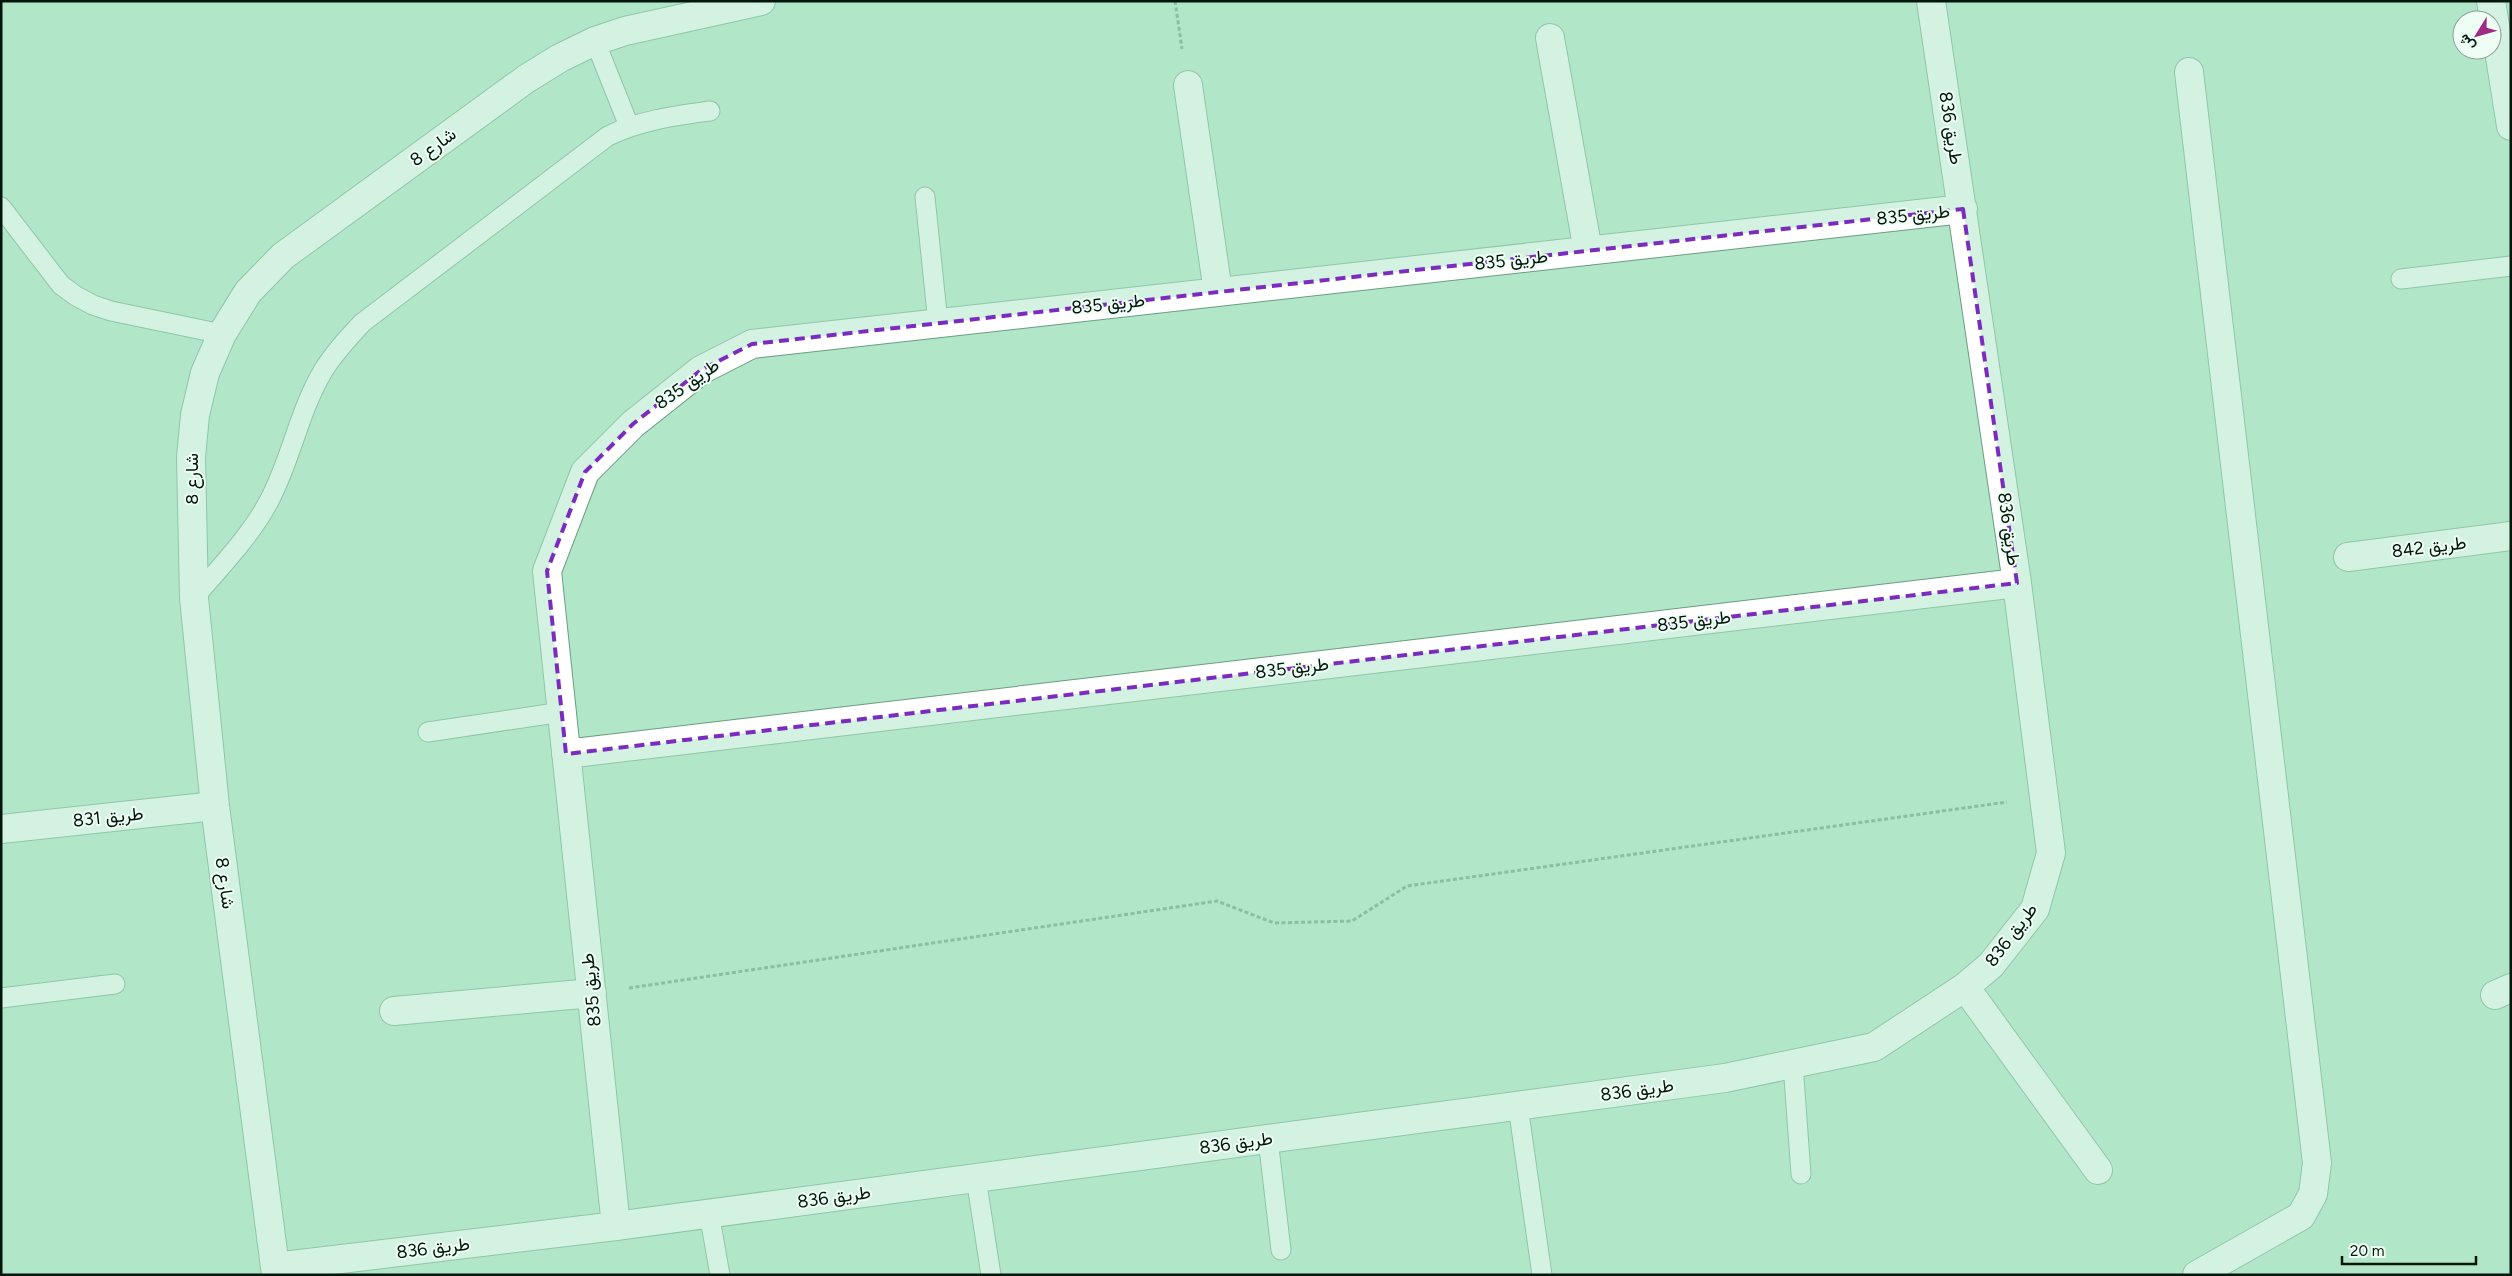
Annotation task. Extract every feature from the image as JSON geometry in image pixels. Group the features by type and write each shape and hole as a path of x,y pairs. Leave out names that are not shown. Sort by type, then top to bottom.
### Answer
{"street":[{"name":"طريق 836","path":"276,1271 1725,1078 1874,1047 1965,987 1992,965 2035,908 2051,853 2017,583 1931,1"},
{"path":"2491,1 2511,126"},
{"name":"شارع 8","path":"276,1271 215,806 194,598 191,457 195,415 205,373 222,334 248,292 283,256 526,79 560,58 595,41 654,23 757,2"},
{"path":"1550,38 1588,251"},
{"path":"2188,72 2317,1163 2313,1194 2301,1216 2197,1275"},
{"path":"1188,84 1218,292"},
{"name":"طريق 835","path":"616,1226 547,571 585,472 634,424 701,370 752,344 1963,209"},
{"name":"طريق 842","path":"2348,557 2511,536"},
{"name":"طريق 835","path":"566,754 2017,583"},
{"name":"طريق 831","path":"1,829 215,806"},
{"path":"1965,987 2098,1170"},
{"path":"394,1011 592,993"}],"lane":[{"path":"595,41 629,126"},
{"path":"194,598 260,517 275,487 309,399 323,371 341,345 362,323 590,149 629,126 650,120 710,111"},
{"path":"925,197 938,323"},
{"path":"1,206 61,284 76,296 111,310 222,334"},
{"path":"2401,279 2511,266"},
{"path":"428,732 562,712"},
{"path":"1,998 115,984"},
{"path":"1793,1064 1801,1174"},
{"path":"1518,1106 1542,1275"},
{"path":"1268,1139 1281,1250"},
{"path":"976,1178 991,1275"},
{"path":"709,1213 720,1275"}],"path":[{"path":"1175,1 1188,84"},
{"path":"592,993 1217,901 1274,923 1352,921 1407,886 2044,797"}],"highlighted area":[{"path":"1963,209 2017,583 566,754 547,571 585,472 633,424 701,370 752,344"}]}
